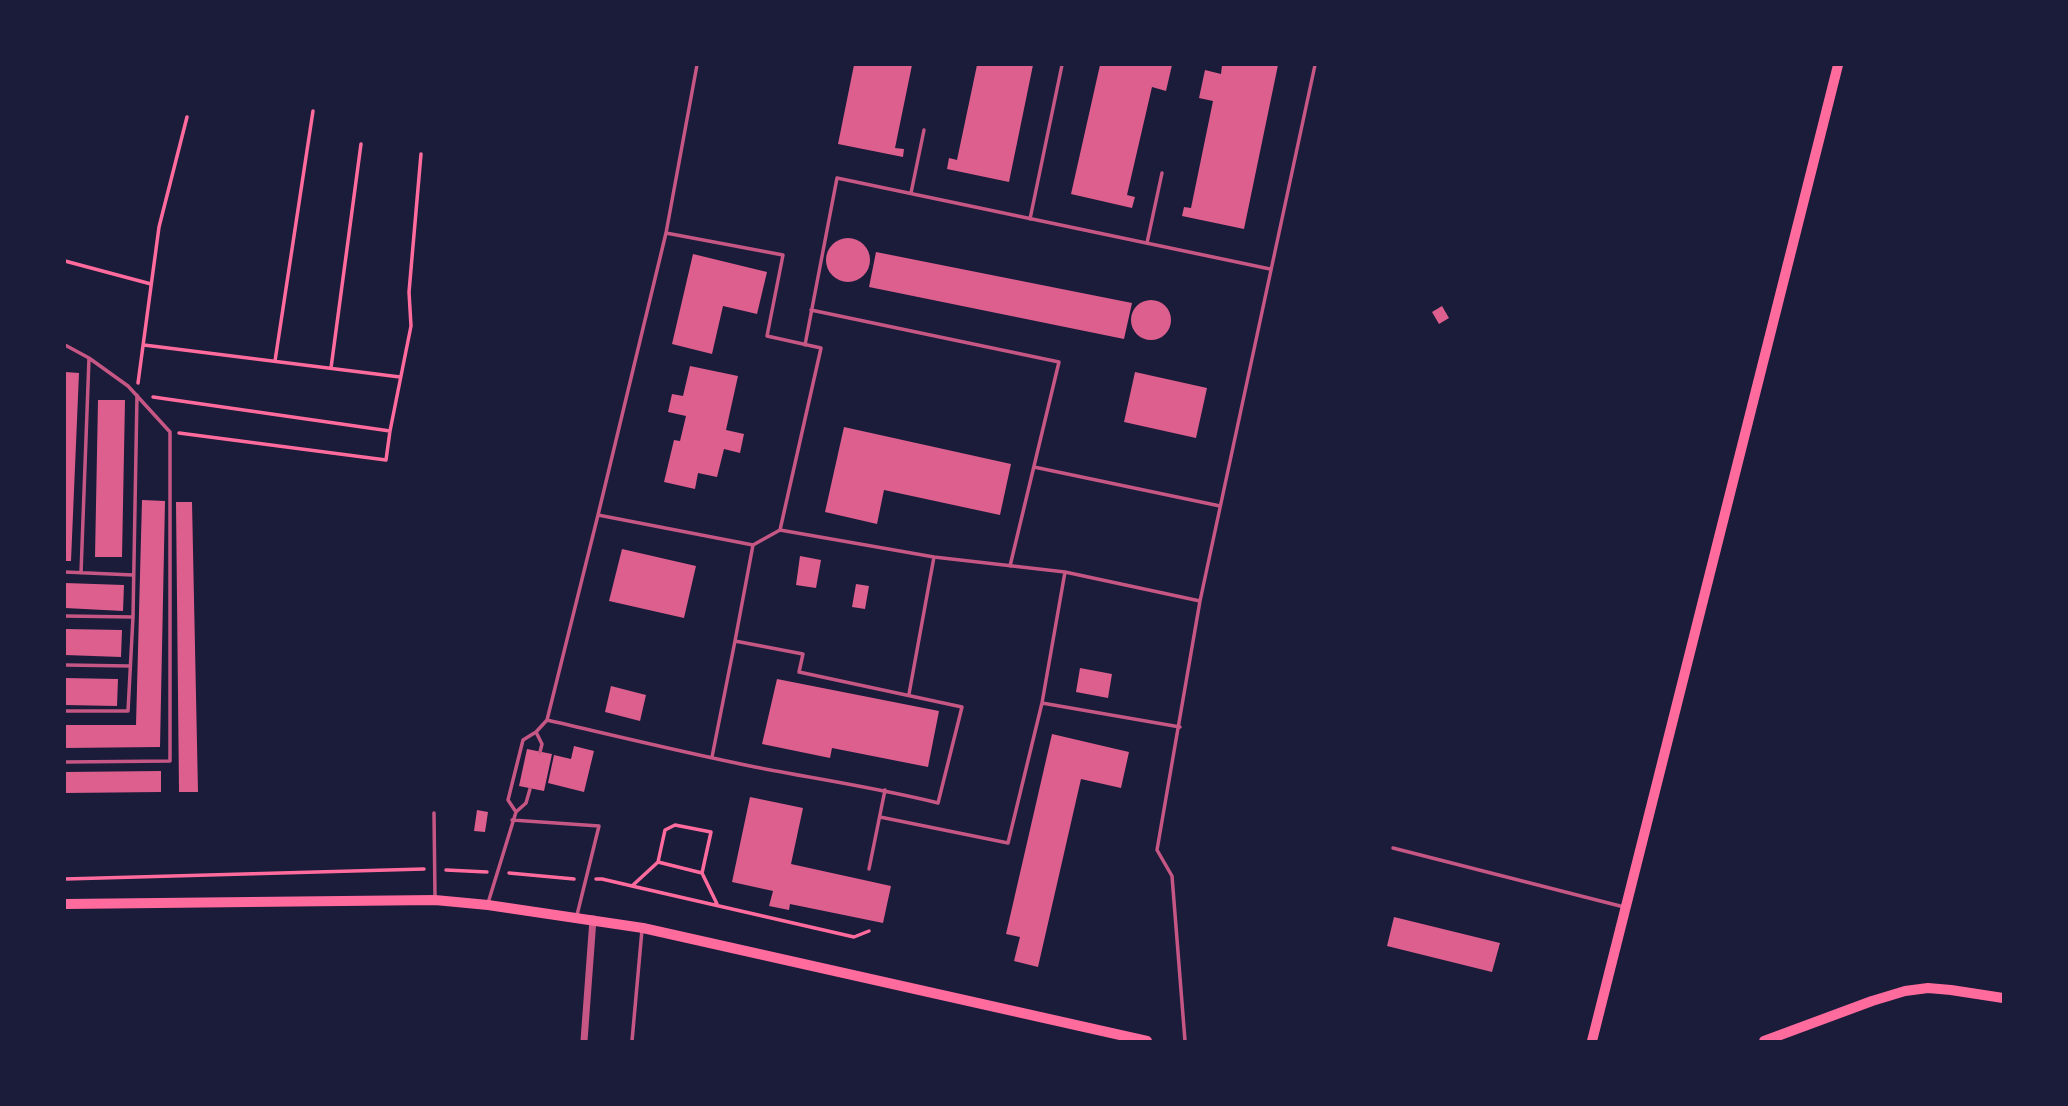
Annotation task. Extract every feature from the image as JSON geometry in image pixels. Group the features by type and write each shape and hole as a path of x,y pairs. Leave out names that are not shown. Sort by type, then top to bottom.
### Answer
{"main road":[{"path":"1592,1041 1838,65"},
{"path":"65,904 435,900 488,905 643,928 1147,1041"},
{"path":"1764,1041 1905,991 1951,989 2003,998"}],"street":[{"path":"584,1041 593,919"}],"lane":[{"path":"516,812 508,800 510,790 523,740 536,732 547,720 666,233 697,65"},
{"path":"1030,219 1062,65"},
{"path":"1185,1041 1172,876 1157,850 1200,601 1315,65"},
{"path":"911,193 925,130"},
{"path":"1147,243 1162,173"},
{"path":"805,345 837,178 1270,269"},
{"path":"666,233 783,255 767,336 821,348 780,530"},
{"path":"810,310 1059,362 1010,566"},
{"path":"65,345 89,358 128,386 170,432 170,761 65,762"},
{"path":"81,573 89,358"},
{"path":"65,711 128,711 133,617 137,395"},
{"path":"1034,467 1220,506"},
{"path":"598,515 753,545 780,530 934,557 1065,572 1200,601"},
{"path":"712,757 753,545"},
{"path":"909,694 934,557"},
{"path":"65,572 133,575"},
{"path":"880,817 1008,843 1042,703 1065,572"},
{"path":"65,616 133,617"},
{"path":"547,720 755,767 885,790 938,803 962,706 799,672 803,654 735,641"},
{"path":"65,665 130,666"},
{"path":"1042,703 1180,727"},
{"path":"536,732 542,744 540,752"},
{"path":"488,905 512,820 526,803 530,789"},
{"path":"869,869 885,790"},
{"path":"434,813 435,900"},
{"path":"512,820 599,826 576,917"},
{"path":"1393,848 1626,907"},
{"path":"632,1041 643,928"}],"path":[{"path":"275,362 313,111"},
{"path":"187,117 159,227 137,395 390,431"},
{"path":"331,368 361,144"},
{"path":"170,432 386,460 411,326 409,292 421,154"},
{"path":"65,261 151,284"},
{"path":"144,345 400,377"},
{"path":"632,886 659,862 665,830 675,825 711,832 702,873 717,905"},
{"path":"659,862 702,873"},
{"path":"65,879 434,869 602,879 855,937 869,931"}],"building":[{"path":"854,65 912,65 895,148 904,149 903,157 838,144"},
{"path":"977,65 1033,65 1009,182 947,169 949,158 957,160"},
{"path":"1100,65 1172,65 1166,91 1152,87 1127,195 1135,197 1132,208 1071,194"},
{"path":"1222,65 1278,65 1244,229 1182,216 1184,207 1191,208 1213,101 1199,98 1205,70 1221,74"},
{"path":"848,238 863,245 870,260 863,275 848,282 833,275 826,260 833,245"},
{"path":"876,252 1132,303 1124,339 869,287"},
{"path":"693,254 767,272 757,314 723,306 712,354 672,344"},
{"path":"1151,300 1165,306 1171,320 1165,334 1151,340 1137,334 1131,320 1137,306"},
{"path":"1442,306 1449,318 1439,324 1432,312"},
{"path":"690,366 738,376 726,430 744,434 740,453 724,449 717,477 698,473 695,489 664,482 674,440 680,441 686,416 668,412 672,394 683,396"},
{"path":"65,372 79,373 71,561 65,561"},
{"path":"1135,372 1207,388 1196,438 1124,422"},
{"path":"98,400 125,400 122,557 95,557"},
{"path":"844,427 1011,464 1000,515 884,490 877,524 825,512"},
{"path":"142,500 165,501 160,747 65,748 65,725 136,725"},
{"path":"176,502 192,502 198,792 179,792"},
{"path":"622,549 696,566 684,618 609,601"},
{"path":"800,556 821,560 816,588 796,585"},
{"path":"65,583 124,585 123,611 65,608"},
{"path":"856,584 869,586 865,609 852,607"},
{"path":"65,629 122,630 121,657 65,655"},
{"path":"1080,668 1112,674 1108,698 1076,692"},
{"path":"65,678 118,679 117,706 65,705"},
{"path":"777,679 939,711 928,767 832,748 830,758 762,744"},
{"path":"611,686 646,695 640,721 605,712"},
{"path":"1052,734 1129,752 1121,788 1081,779 1038,967 1014,961 1020,937 1006,934"},
{"path":"574,746 594,751 584,792 548,783 554,755 571,759"},
{"path":"527,749 552,754 544,791 519,786"},
{"path":"161,771 161,792 65,793 65,772"},
{"path":"750,797 803,808 791,864 891,886 883,923 790,904 789,910 769,906 773,891 732,882"},
{"path":"477,810 488,812 485,832 474,831"},
{"path":"1394,917 1500,943 1492,972 1387,946"}]}
